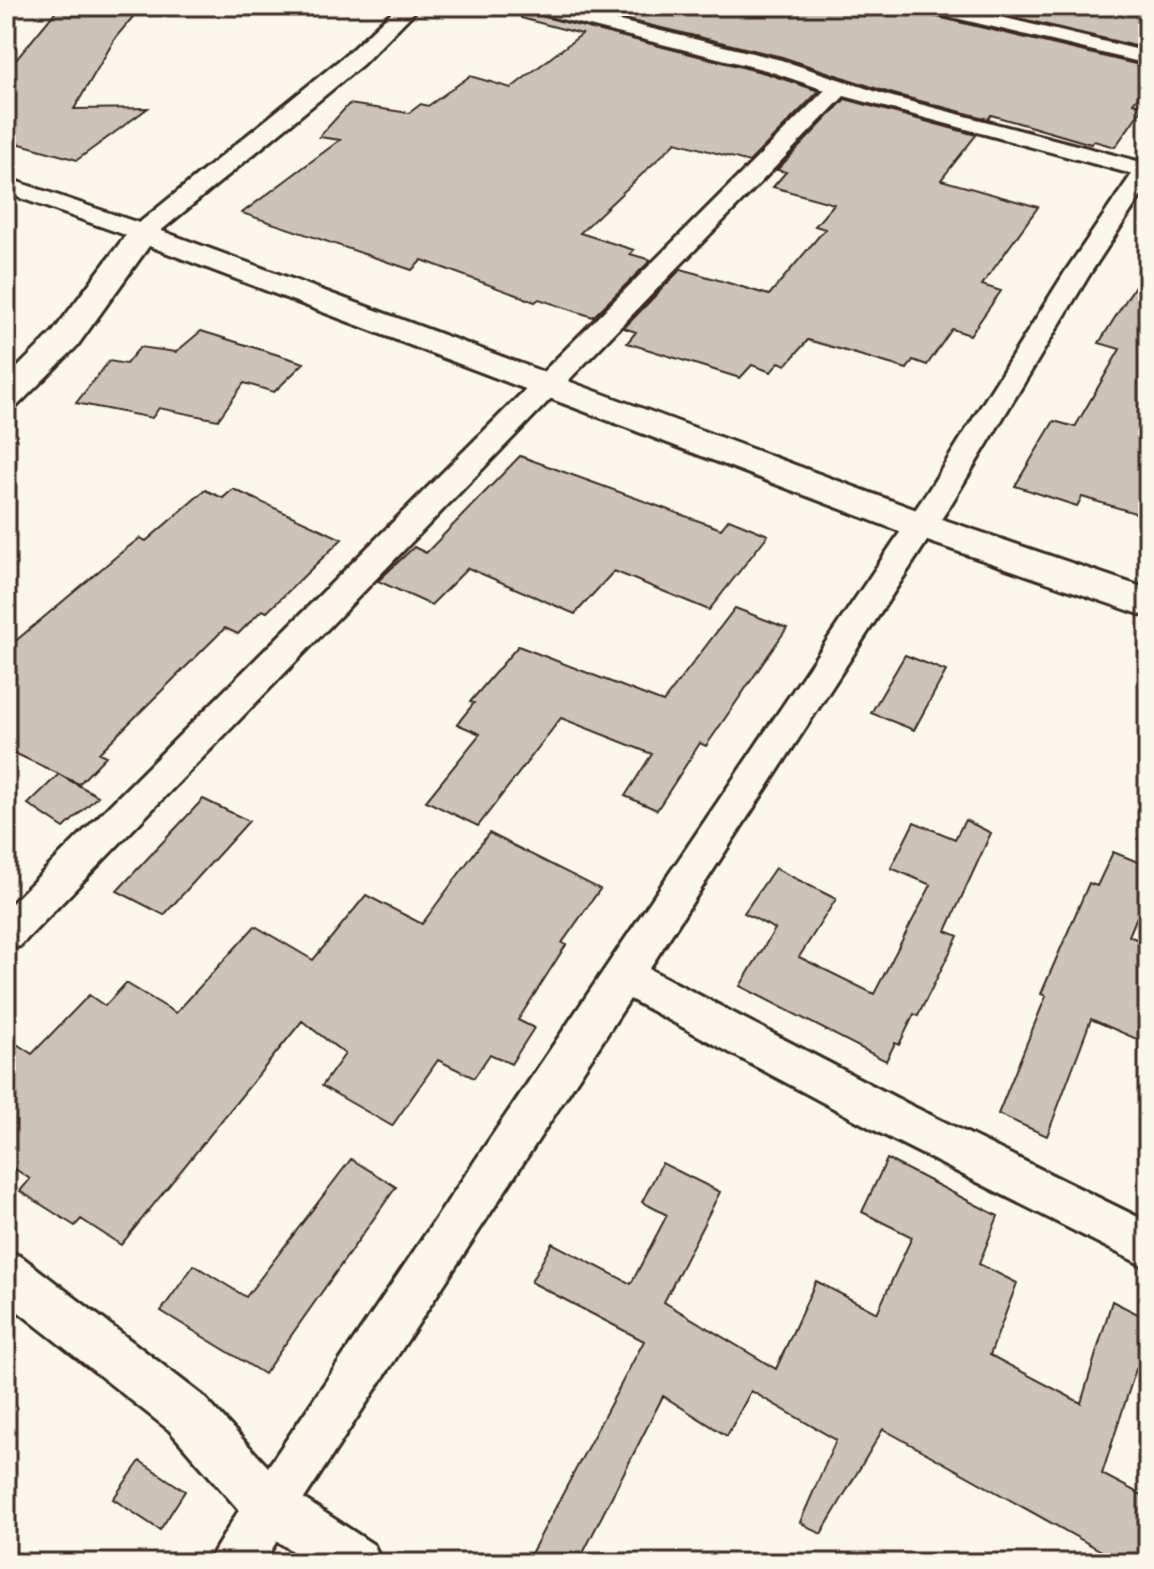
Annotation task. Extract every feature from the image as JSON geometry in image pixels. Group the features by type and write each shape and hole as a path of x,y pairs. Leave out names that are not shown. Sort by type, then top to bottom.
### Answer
{"street":[{"path":"6,398 65,339 143,233 355,59 410,6"},
{"path":"233,1563 920,525 1147,169 840,87 773,65 532,6"},
{"path":"929,6 1148,58"},
{"path":"6,934 840,87"},
{"path":"6,185 549,383 920,525 1148,603"},
{"path":"628,978 895,1119 1148,1246"},
{"path":"6,1273 186,1413 269,1506 356,1563"}],"building":[{"path":"60,6 142,6 116,37 74,109 148,108 77,160 6,140 13,112 6,111 6,72"},
{"path":"570,6 916,6 921,13 1148,67 1148,84 1133,103 1144,106 1115,147 1094,141 1091,144 991,115 988,119 890,93 782,57"},
{"path":"968,6 1148,6 1148,49"},
{"path":"522,11 765,73 819,91 749,162 676,142 580,233 634,250 630,254 651,260 593,317 539,299 535,302 422,260 412,270 242,213 340,140 319,137 349,104 409,113 421,104 428,106 470,76 511,88 582,34 521,18"},
{"path":"845,99 976,135 941,180 1038,207 982,285 1001,291 970,335 952,329 927,365 913,360 907,369 808,340 786,365 779,362 771,372 752,365 740,378 627,343 636,332 624,328 681,269 769,295 825,229 815,226 834,204 773,187 786,172 777,170"},
{"path":"1148,265 1148,517 1082,497 1077,506 1015,486 1054,421 1075,427 1120,349 1099,343"},
{"path":"201,331 304,363 274,392 244,383 218,420 159,408 152,418 76,403 109,361 126,364 140,347 176,352"},
{"path":"520,456 721,529 729,519 768,535 709,610 614,571 575,614 468,568 431,605 378,581 414,547 426,553"},
{"path":"233,489 342,539 267,612 262,610 238,634 225,628 99,753 106,756 79,784 60,775 98,796 64,828 28,804 59,774 6,749 6,649 118,555 140,538 146,541 205,490 223,498"},
{"path":"735,608 787,628 706,746 700,743 657,810 625,796 652,754 561,718 478,826 426,801 480,734 457,724 474,703 470,702 518,646 663,702"},
{"path":"905,655 946,671 914,730 871,713"},
{"path":"203,799 249,821 164,915 117,891"},
{"path":"965,820 991,833 946,931 958,936 918,1016 914,1014 899,1045 895,1043 886,1061 740,986 775,929 744,913 775,868 836,899 799,957 874,994 931,885 891,868 914,822 955,839"},
{"path":"489,833 600,889 562,943 566,945 518,1020 534,1028 511,1064 490,1054 474,1078 438,1060 392,1126 322,1086 345,1054 302,1021 121,1245 81,1219 75,1226 20,1191 30,1179 6,1163 6,1037 32,1054 89,995 105,1006 126,983 176,1013 255,926 313,960 366,895 422,924"},
{"path":"1113,852 1148,866 1148,890 1129,936 1148,944 1148,1044 1091,1019 1047,1136 998,1114 1046,996 1041,994 1089,883 1097,886"},
{"path":"351,1159 396,1187 264,1374 161,1311 194,1265 246,1297"},
{"path":"887,1159 998,1216 979,1264 1017,1283 990,1355 1081,1403 1112,1301 1148,1319 1148,1374 1136,1369 1102,1474 1148,1498 1148,1563 1123,1563 883,1429 821,1534 800,1522 836,1440 751,1391 727,1436 663,1396 578,1563 526,1563 644,1341 531,1282 552,1243 631,1284 667,1215 642,1202 662,1163 720,1192 664,1302 776,1369 816,1281 877,1313 912,1237 862,1212"},
{"path":"140,1461 185,1491 160,1530 113,1499"}]}
